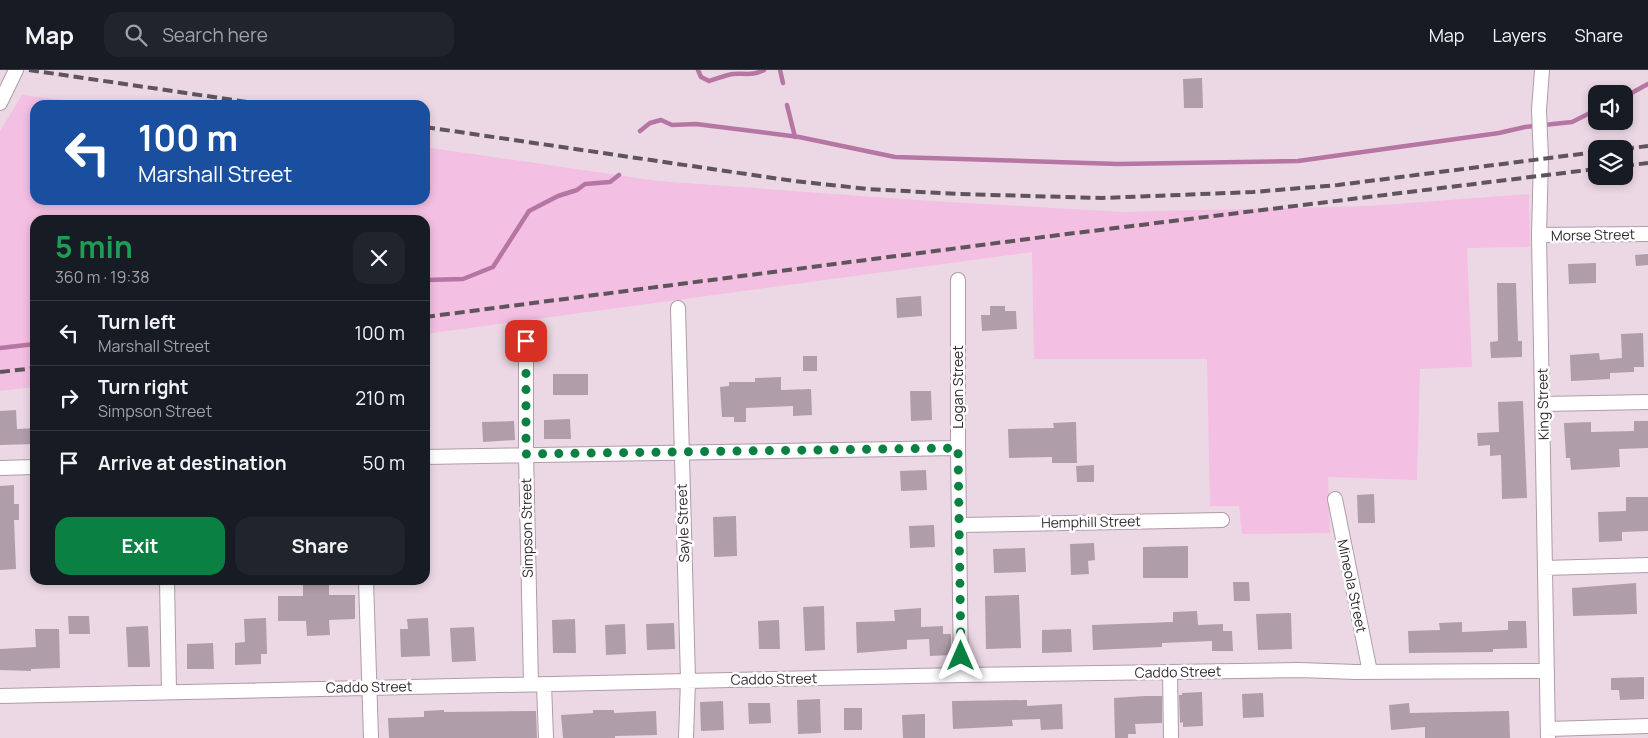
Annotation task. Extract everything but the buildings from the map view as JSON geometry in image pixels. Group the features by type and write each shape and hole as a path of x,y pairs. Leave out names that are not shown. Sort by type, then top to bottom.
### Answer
{"street":[{"path":"2,96 16,70"},
{"name":"King Street","path":"1542,70 1539,110 1541,159 1539,235 1548,733"},
{"name":"Morse Street","path":"1539,235 1648,234"},
{"name":"Logan Street","path":"958,280 961,675"},
{"name":"Sayle Street","path":"678,308 680,452 688,680 686,738"},
{"name":"Simpson Street","path":"526,341 526,454 538,684 546,738"},
{"path":"1543,404 1648,402"},
{"path":"430,456 958,448"},
{"path":"0,468 30,467"},
{"name":"Mineola Street","path":"1335,499 1370,672"},
{"name":"Hemphill Street","path":"960,525 1222,520"},
{"path":"1545,568 1648,565"},
{"path":"166,585 169,692"},
{"path":"366,585 371,738"},
{"name":"Caddo Street","path":"0,696 961,675 1299,670 1370,672 1547,671"},
{"path":"1170,672 1171,738"},
{"path":"1548,733 1648,726"}],"shaded area":[{"path":"22,95 63,100 30,100 30,205 430,205 430,148 658,181 917,200 1123,212 1369,206 1529,194 1530,247 1467,248 1472,367 1420,369 1417,480 1328,477 1330,533 1242,534 1239,506 1210,506 1207,359 1034,359 1032,252 430,333 430,215 30,215 30,388 0,391 0,131"}],"waterway":[{"path":"698,70 701,77 709,81 730,75 752,74 764,70"},
{"path":"780,70 783,83"},
{"path":"1633,92 1648,84"},
{"path":"787,105 795,137"},
{"path":"640,131 650,123 661,120 672,125 696,124 799,137 895,157 1118,164 1298,161 1499,133 1525,127 1572,122 1588,114"},
{"path":"430,280 463,279 493,267 529,211 558,196 577,190 585,184 610,182 619,175"},
{"path":"0,348 30,345"}],"railway":[{"path":"29,70 234,100"},
{"path":"430,128 794,181 868,189 958,194 1102,198 1253,192 1338,185 1588,153"},
{"path":"1633,148 1648,146"},
{"path":"1633,165 1648,163"},
{"path":"430,316 1059,235 1588,170"},
{"path":"0,372 30,369"}],"route":[{"path":"526,341 526,454 958,448 961,656"}]}
